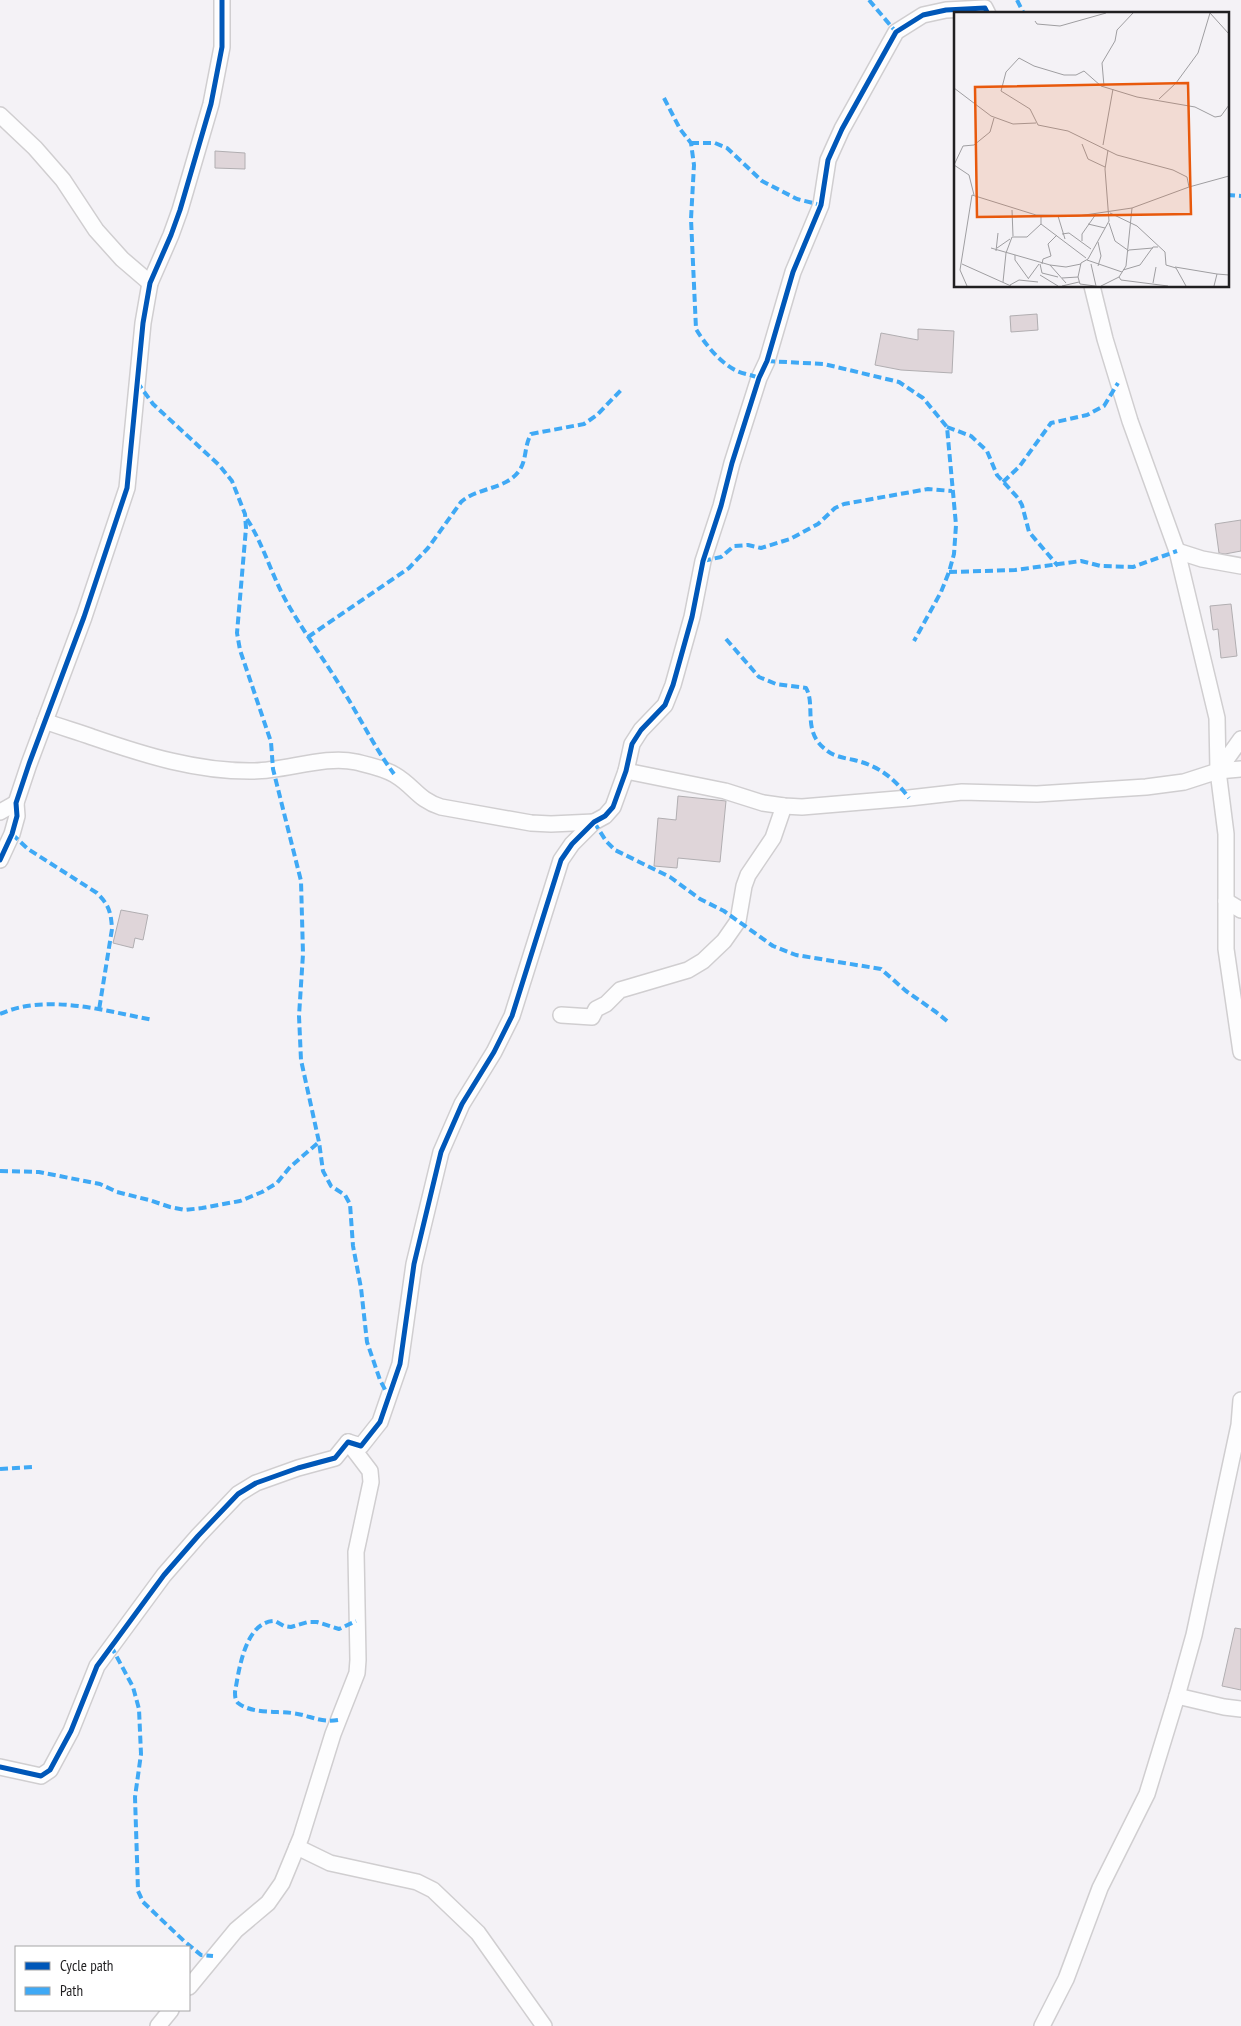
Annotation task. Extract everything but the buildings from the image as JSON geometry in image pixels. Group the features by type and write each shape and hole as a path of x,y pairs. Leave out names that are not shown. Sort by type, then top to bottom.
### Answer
{"street":[{"path":"0,860 12,834 17,816 16,803 28,764 84,617 127,488 143,323 150,283 177,218 211,104 222,47 222,0"},
{"path":"348,1442 361,1446 380,1422 401,1357 414,1264 441,1152 462,1104 494,1052 512,1016 561,860 572,844 594,822 605,816 613,807 626,771 632,744 641,730 665,705 673,685 692,617 704,561 722,506 732,463 759,378 767,361 793,272 821,206 828,160 842,129 896,32 923,15 946,10 986,7"},
{"path":"0,115 35,148 63,180 96,230 122,259 150,283"},
{"path":"1092,288 1105,339 1130,421 1177,552 1217,718 1218,771 1226,834 1226,949 1241,1052"},
{"path":"1177,552 1241,566"},
{"path":"45,721 142,753 201,768 254,771 327,762 355,762 394,774 410,785 420,797 430,803 441,806 530,823 594,822"},
{"path":"1218,771 1241,739"},
{"path":"626,771 725,791 748,799 784,806 909,798 962,792 1037,794 1146,787 1184,782 1218,771 1241,769"},
{"path":"0,812 16,803"},
{"path":"561,1016 592,1017 596,1009 606,1004 620,990 681,973 703,962 732,933 738,921 744,886 748,875 773,838 784,806"},
{"path":"1226,901 1241,910"},
{"path":"1042,2026 1066,1979 1100,1888 1147,1794 1178,1696 1194,1635 1240,1425 1241,1400"},
{"path":"0,1767 34,1776 46,1775 71,1731 96,1666 164,1575 198,1536 238,1494 256,1483 298,1468 335,1458 348,1442"},
{"path":"190,1986 236,1930 268,1903 282,1883 297,1847 333,1734 357,1673 356,1552 371,1482 370,1471 348,1442"},
{"path":"1178,1696 1241,1709"},
{"path":"297,1847 330,1863 417,1882 433,1890 478,1933 544,2026"},
{"path":"158,2026 170,2011"}],"marked path":[{"path":"869,0 896,32"},
{"path":"1017,0 1023,12"},
{"path":"664,98 680,129 691,143 694,165 691,219 696,329 708,347 731,368 759,378"},
{"path":"691,143 715,143 727,148 762,181 797,199 821,205"},
{"path":"1228,195 1241,196"},
{"path":"767,361 824,364 899,382 923,398 947,427 956,525 954,554 941,592 914,641"},
{"path":"137,382 153,404 219,465 232,481 245,514 246,528 237,633 240,650 271,742 273,769 301,881 303,954 299,1016 301,1060 319,1142 323,1171 331,1186 345,1195 350,1204 353,1246 361,1288 367,1342 380,1380 389,1397"},
{"path":"1003,482 1019,467 1051,423 1087,415 1104,406 1118,383"},
{"path":"308,637 409,568 428,548 461,502 513,477 522,467 531,434 584,424 597,415 621,390"},
{"path":"947,427 971,436 987,451 997,475 1022,505 1029,532 1058,566"},
{"path":"703,561 721,557 734,546 748,545 761,548 790,539 818,524 835,508 844,504 928,489 952,491"},
{"path":"247,519 258,538 280,589 292,611 394,774"},
{"path":"949,572 1015,570 1081,561 1101,566 1133,567 1177,551"},
{"path":"726,639 759,677 776,684 806,688 809,695 814,734 818,742 825,749 835,755 878,769 898,784 909,798"},
{"path":"594,822 606,841 615,850 670,877 700,899 724,911 773,946 796,955 881,969 906,991 947,1021"},
{"path":"12,834 28,849 97,893 107,905 112,929 99,1010"},
{"path":"0,1014 18,1008 56,1004 96,1009 153,1020"},
{"path":"0,1171 39,1172 100,1184 117,1192 185,1210 240,1201 262,1192 277,1183 290,1167 319,1142"},
{"path":"0,1469 33,1467"},
{"path":"338,1720 320,1720 292,1713 250,1709 236,1701 235,1692 245,1648 257,1629 265,1623 275,1621 284,1626 291,1627 308,1622 317,1622 339,1629 356,1621"},
{"path":"111,1646 133,1687 139,1709 141,1754 135,1797 138,1891 143,1902 184,1941 201,1955 213,1956"}],"cycle path":[{"path":"0,860 12,834 17,816 16,803 29,764 84,617 127,488 143,323 150,283 180,210 211,104 222,47 222,0"},
{"path":"0,1767 41,1776 50,1770 71,1731 97,1666 164,1575 238,1494 256,1483 298,1468 335,1458 348,1442 361,1446 380,1422 400,1364 414,1264 441,1152 462,1104 494,1052 512,1016 561,860 572,844 594,822 605,816 613,807 626,771 632,744 641,730 665,705 673,685 692,617 703,561 759,378 767,361 793,272 821,205 828,160 842,129 896,32 923,15 946,10 985,8 987,12"}]}
